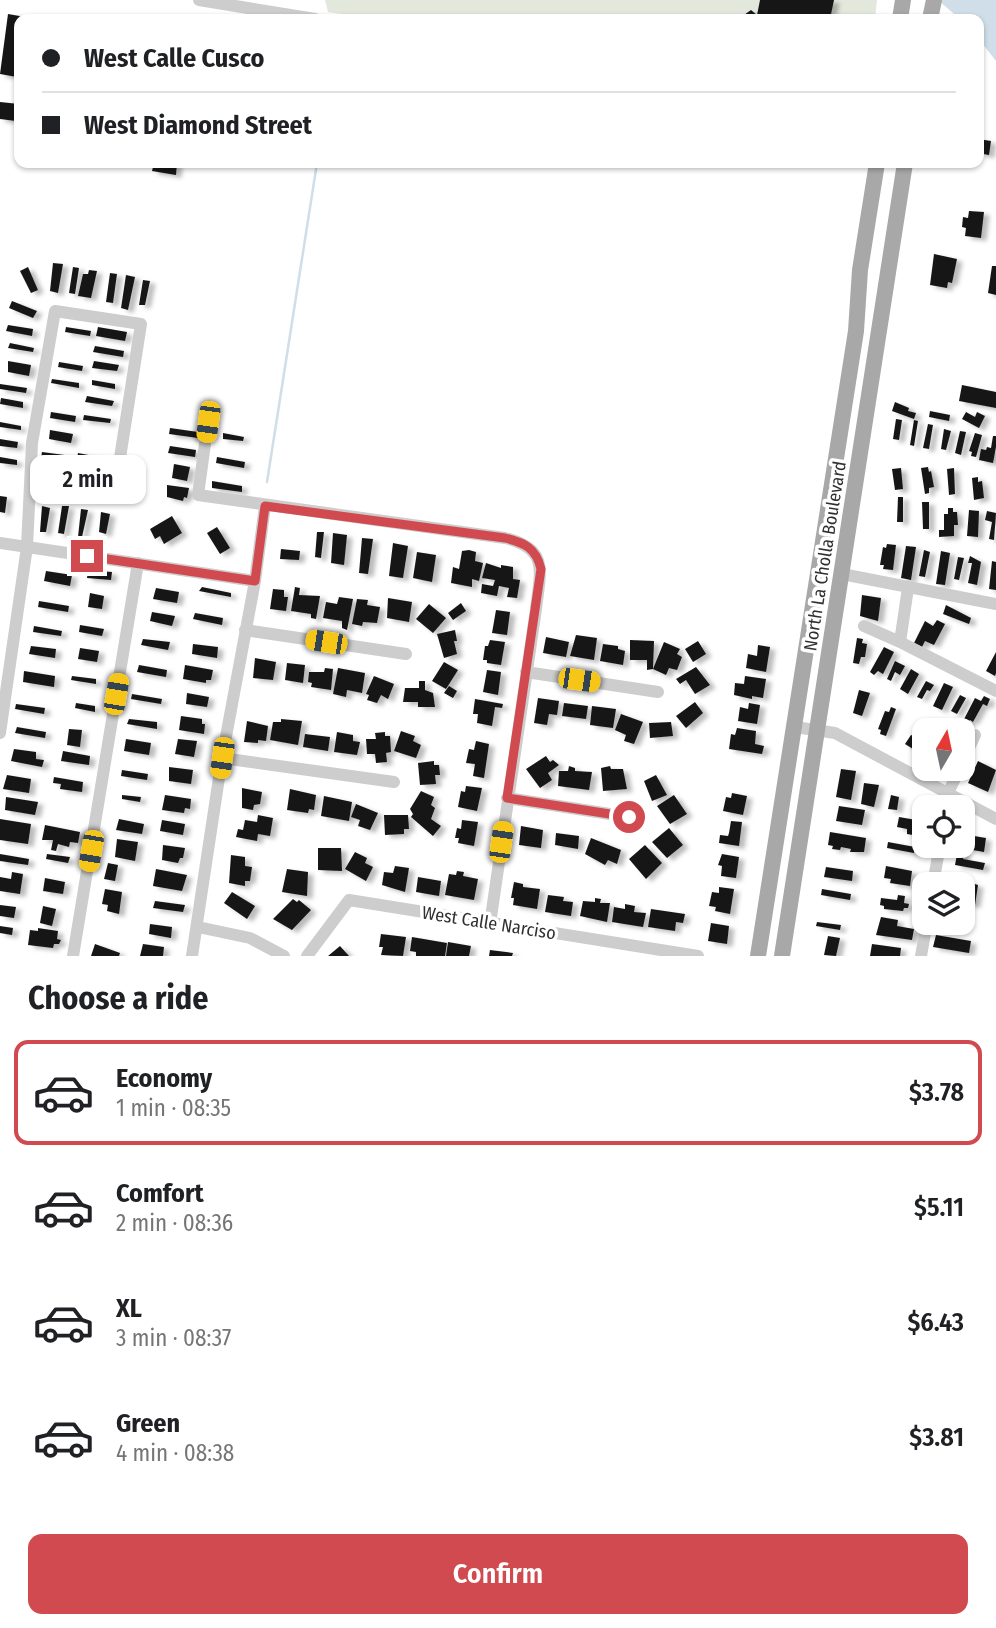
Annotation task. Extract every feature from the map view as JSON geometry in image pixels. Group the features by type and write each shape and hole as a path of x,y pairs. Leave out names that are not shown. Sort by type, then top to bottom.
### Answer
{"main road":[{"name":"North La Cholla Boulevard","path":"758,956 856,331 860,270 876,168"},
{"name":"North La Cholla Boulevard","path":"782,956 904,168"}],"street":[{"path":"199,0 284,14"},
{"path":"0,733 27,547 32,443 55,311 141,324 114,496 32,486"},
{"path":"208,422 198,495 505,538 530,547 538,557 541,569 490,924"},
{"path":"192,956 222,758 255,581 265,506"},
{"path":"0,543 255,581"},
{"path":"73,956 138,563"},
{"path":"842,574 996,604"},
{"path":"900,642 908,587"},
{"path":"864,626 996,691"},
{"path":"245,630 406,654"},
{"path":"526,672 658,692"},
{"path":"794,727 835,733 996,819"},
{"path":"222,758 394,782"},
{"path":"948,793 954,781"},
{"path":"507,798 629,817"},
{"name":"West Calle Narciso","path":"307,956 349,900 698,956"},
{"path":"198,927 250,938 284,956"},
{"path":"921,956 925,935"}],"shaded area":[{"path":"325,0 877,0 876,14 328,12"},
{"path":"938,0 996,0 996,61 984,46 984,14 954,14"}],"building":[{"path":"760,0 834,0 831,14 757,14"},
{"path":"8,14 14,15 14,76 0,74"},
{"path":"0,102 14,103 14,121 0,119"},
{"path":"984,140 991,141 989,155 984,154"},
{"path":"153,168 177,168 176,175 152,171"},
{"path":"969,211 984,212 981,238 965,236 963,217 968,218"},
{"path":"934,254 957,259 952,283 948,282 947,288 930,285"},
{"path":"53,263 63,264 58,293 50,291"},
{"path":"992,266 996,266 996,295 988,293"},
{"path":"28,267 38,290 31,293 20,271"},
{"path":"73,267 79,268 75,294 69,293"},
{"path":"89,270 97,271 91,298 78,296 83,274 88,274"},
{"path":"110,273 117,274 113,303 106,302"},
{"path":"126,275 135,277 128,310 121,308"},
{"path":"143,280 150,281 145,305 139,305"},
{"path":"12,301 37,311 33,318 9,308"},
{"path":"8,325 33,329 32,336 6,331"},
{"path":"66,327 91,331 90,336 65,332"},
{"path":"98,327 127,332 125,341 96,336"},
{"path":"10,343 34,348 33,352 8,348"},
{"path":"95,346 124,351 123,357 93,352"},
{"path":"8,361 31,365 29,376 8,372"},
{"path":"94,361 119,365 117,371 92,368"},
{"path":"59,362 83,366 82,371 58,367"},
{"path":"52,379 79,383 79,388 51,383"},
{"path":"92,380 115,384 115,389 92,385"},
{"path":"0,384 27,388 26,393 0,389"},
{"path":"962,385 996,392 996,408 959,401"},
{"path":"87,396 114,401 112,406 85,402"},
{"path":"1,398 23,402 23,408 0,404"},
{"path":"895,402 916,413 914,419 892,411"},
{"path":"930,411 950,415 949,421 929,417"},
{"path":"51,412 76,416 75,422 50,418"},
{"path":"966,412 975,417 977,412 985,416 979,428 962,419"},
{"path":"84,415 111,419 110,423 83,420"},
{"path":"896,419 902,420 899,440 893,439"},
{"path":"914,420 918,421 914,446 910,445"},
{"path":"0,422 21,426 21,430 0,427"},
{"path":"928,424 933,425 929,449 923,448"},
{"path":"170,428 198,432 198,438 169,434"},
{"path":"944,429 951,431 946,450 941,449"},
{"path":"50,430 73,434 71,443 49,439"},
{"path":"960,431 966,432 961,455 955,453"},
{"path":"223,433 244,437 243,441 223,439"},
{"path":"975,433 982,435 976,457 971,456 972,452 969,451"},
{"path":"993,436 996,436 996,447 993,463 979,460 981,449 991,448"},
{"path":"0,439 18,442 17,448 0,446"},
{"path":"170,446 196,450 195,457 168,453"},
{"path":"42,452 72,456 70,463 41,458"},
{"path":"78,453 104,458 104,462 77,458"},
{"path":"0,457 17,460 17,465 0,463"},
{"path":"217,457 245,462 244,468 216,463"},
{"path":"174,464 190,467 187,481 172,478"},
{"path":"928,467 934,487 929,488 929,493 925,494 921,468"},
{"path":"901,468 903,489 895,490 892,469"},
{"path":"954,468 955,494 949,495 947,469"},
{"path":"43,471 66,475 65,481 41,477"},
{"path":"77,471 98,474 97,481 75,478"},
{"path":"978,477 978,482 982,481 984,498 974,500 972,478"},
{"path":"212,481 242,486 242,492 212,488"},
{"path":"167,485 189,488 187,498 184,497 183,501 167,497"},
{"path":"0,496 7,497 5,513 0,512"},
{"path":"898,497 903,497 903,522 897,522"},
{"path":"922,502 929,502 929,529 923,529"},
{"path":"42,506 50,508 46,532 40,532"},
{"path":"62,506 69,506 64,534 58,533"},
{"path":"948,508 957,512 958,525 954,525 954,536 939,537 939,530 944,530 944,514 948,514"},
{"path":"81,509 88,510 82,537 78,537"},
{"path":"969,510 979,511 978,537 967,536"},
{"path":"987,511 996,513 994,540 989,539 992,522 985,520"},
{"path":"101,512 110,514 106,534 99,532"},
{"path":"172,516 182,533 164,544 160,536 155,539 150,529"},
{"path":"217,527 230,548 220,554 207,533"},
{"path":"317,532 324,532 321,558 315,557"},
{"path":"333,533 347,535 344,565 331,563"},
{"path":"362,538 373,539 368,574 359,573"},
{"path":"393,543 408,546 403,578 389,576"},
{"path":"887,544 896,545 893,570 883,569 884,565 880,565 883,547 886,548"},
{"path":"906,546 916,547 911,580 901,578"},
{"path":"281,549 300,551 299,560 280,559"},
{"path":"924,550 930,552 925,577 919,576"},
{"path":"462,551 476,552 475,561 483,563 479,581 472,579 472,587 451,583 453,567 459,569"},
{"path":"941,551 950,553 945,585 936,584"},
{"path":"417,552 436,555 432,582 413,578"},
{"path":"970,556 981,562 977,585 968,583 972,563 968,563"},
{"path":"958,557 964,558 959,580 954,579"},
{"path":"992,561 996,562 996,590 989,589"},
{"path":"486,563 501,568 501,565 513,567 513,579 520,580 517,598 507,597 509,588 499,586 497,596 481,593 482,584 493,586 495,580 482,578"},
{"path":"88,570 112,572 111,580 87,578"},
{"path":"46,571 72,575 70,586 44,581"},
{"path":"202,587 231,593 231,597 199,591"},
{"path":"295,587 300,588 299,595 320,596 316,619 311,618 311,614 291,611"},
{"path":"156,588 179,592 177,603 153,599"},
{"path":"273,589 284,590 284,597 288,597 286,611 270,609"},
{"path":"90,593 104,596 102,609 88,607"},
{"path":"862,595 881,598 878,621 860,616"},
{"path":"339,597 353,599 347,630 342,628 342,621 323,618 326,602 337,604"},
{"path":"388,598 412,602 409,622 387,618"},
{"path":"357,599 368,600 367,605 380,607 377,623 363,622 362,626 352,624"},
{"path":"39,601 69,606 68,612 38,607"},
{"path":"461,603 466,611 453,620 448,613"},
{"path":"429,604 446,618 433,633 416,619"},
{"path":"946,605 971,618 969,624 943,614"},
{"path":"496,610 510,612 507,635 492,633"},
{"path":"152,612 175,616 172,626 150,621"},
{"path":"195,613 223,618 222,625 193,619"},
{"path":"937,620 945,624 934,645 925,641 922,647 914,643 925,621 933,626"},
{"path":"80,625 104,629 102,636 79,632"},
{"path":"34,626 62,631 61,636 33,632"},
{"path":"455,630 457,654 444,658 437,634"},
{"path":"576,635 597,638 594,660 570,656"},
{"path":"546,637 569,642 566,657 543,653"},
{"path":"857,638 863,639 862,643 867,644 865,657 861,657 859,664 853,663"},
{"path":"143,639 170,642 168,650 141,645"},
{"path":"490,640 505,642 501,665 483,660 485,646 488,646"},
{"path":"630,640 654,641 653,669 647,670 647,660 630,660"},
{"path":"698,641 706,654 693,662 685,649"},
{"path":"664,642 680,649 677,654 682,657 677,670 669,668 666,675 653,669"},
{"path":"193,644 218,647 217,658 192,654"},
{"path":"603,644 618,646 618,649 625,651 623,665 600,661"},
{"path":"758,645 770,647 766,672 746,668 748,654 757,656"},
{"path":"31,646 56,649 55,658 29,654"},
{"path":"884,647 894,652 883,674 878,671 874,675 870,672"},
{"path":"80,648 99,651 97,662 78,659"},
{"path":"996,652 996,673 995,676 986,671"},
{"path":"255,658 276,662 273,680 253,678"},
{"path":"895,661 905,666 900,675 895,672 891,681 887,679"},
{"path":"444,662 458,670 446,689 432,681"},
{"path":"287,663 305,665 303,683 285,680"},
{"path":"139,665 167,670 166,677 137,672"},
{"path":"185,665 213,670 211,680 206,680 206,683 183,679"},
{"path":"696,667 710,685 695,694 686,680 680,684 676,679"},
{"path":"325,668 333,669 331,690 311,687 312,683 308,682 309,672 324,672"},
{"path":"338,668 365,673 362,693 347,690 346,697 333,694"},
{"path":"911,669 919,674 908,694 900,689"},
{"path":"487,670 501,672 498,695 483,692"},
{"path":"24,671 55,676 54,687 23,682"},
{"path":"72,676 96,679 96,684 71,680"},
{"path":"374,676 394,684 388,699 381,695 377,703 367,700 369,695 366,694"},
{"path":"745,676 766,679 763,698 752,696 752,699 734,695 735,683 744,684"},
{"path":"419,681 425,681 425,690 433,693 435,707 418,707 418,702 403,702 405,688 419,688"},
{"path":"926,681 934,685 922,699 917,697"},
{"path":"944,683 953,687 942,710 933,706"},
{"path":"449,686 457,691 453,698 444,693"},
{"path":"859,690 870,693 862,716 853,713"},
{"path":"187,693 209,697 207,707 186,704"},
{"path":"132,694 162,699 161,704 131,699"},
{"path":"960,695 966,698 957,714 951,711"},
{"path":"984,696 990,699 987,706 983,704 975,718 965,718 975,698 981,701"},
{"path":"538,698 559,701 557,715 549,714 547,725 534,723"},
{"path":"475,699 503,704 502,708 495,707 492,726 477,723 478,714 473,714"},
{"path":"695,702 703,713 686,728 676,716"},
{"path":"76,703 95,706 95,712 75,708"},
{"path":"564,703 588,706 586,719 562,716"},
{"path":"749,703 760,705 757,724 738,721 740,707 748,709"},
{"path":"16,704 45,708 44,714 15,709"},
{"path":"592,706 616,709 613,728 590,725"},
{"path":"891,707 896,709 886,736 880,734 881,730 878,729 885,711 889,712"},
{"path":"621,714 643,722 634,744 624,741 626,735 615,730"},
{"path":"181,716 202,719 202,724 205,724 204,734 179,730"},
{"path":"129,719 157,722 157,729 127,724"},
{"path":"281,719 302,721 298,745 270,740 273,722 281,722"},
{"path":"247,721 268,726 266,741 244,742"},
{"path":"671,722 673,736 650,738 649,723"},
{"path":"17,727 46,732 45,738 15,733"},
{"path":"737,728 756,731 755,744 764,746 762,754 729,749 731,734 735,735"},
{"path":"69,729 82,730 80,747 67,745"},
{"path":"401,731 415,736 413,741 421,745 416,758 394,751"},
{"path":"337,732 353,735 353,741 360,742 357,755 334,752"},
{"path":"385,732 385,736 390,736 391,752 386,753 387,762 376,763 375,754 367,754 366,739 376,739 375,733"},
{"path":"305,734 330,737 328,751 303,747"},
{"path":"912,735 912,748 905,744"},
{"path":"126,739 151,743 149,755 124,751"},
{"path":"178,739 197,741 194,757 175,754"},
{"path":"476,741 489,744 484,778 473,776 475,764 466,763 469,749 474,750"},
{"path":"14,749 36,752 36,759 44,760 42,767 11,761"},
{"path":"63,751 90,756 89,765 61,761"},
{"path":"546,756 550,762 553,760 559,765 548,773 552,780 540,788 526,769"},
{"path":"434,761 434,765 439,765 440,775 435,775 436,784 420,785 418,763"},
{"path":"978,761 996,770 988,792 968,783 975,781"},
{"path":"569,766 575,768 575,771 592,772 589,790 558,786 559,771 568,771"},
{"path":"610,766 611,769 623,769 627,789 603,791 601,768"},
{"path":"169,767 193,770 191,784 169,781"},
{"path":"841,769 856,771 851,800 836,797"},
{"path":"122,770 148,774 147,780 121,776"},
{"path":"7,775 31,779 29,793 3,789"},
{"path":"656,775 667,795 652,801 644,781"},
{"path":"54,777 83,782 82,792 60,789 61,784 53,783"},
{"path":"864,783 879,785 874,807 861,804"},
{"path":"466,786 482,788 477,811 458,807 461,791 465,792"},
{"path":"242,788 262,792 260,804 254,805 253,810 242,808"},
{"path":"290,789 316,795 314,810 309,809 308,813 287,810"},
{"path":"421,791 434,797 431,805 435,808 431,819 441,826 433,836 411,817 413,814 410,809"},
{"path":"732,793 747,796 743,815 723,811 726,797 731,798"},
{"path":"122,795 141,797 140,802 122,799"},
{"path":"165,795 191,799 190,809 185,808 184,813 162,810"},
{"path":"674,795 687,814 670,824 657,806"},
{"path":"891,795 899,797 897,810 888,809"},
{"path":"324,796 352,802 349,821 321,816"},
{"path":"6,797 38,802 35,815 5,810"},
{"path":"356,804 378,813 370,830 358,826 360,820 351,817"},
{"path":"839,806 865,810 862,825 836,821"},
{"path":"258,815 273,818 270,836 258,834 257,841 236,837 238,829 243,830 245,820 257,822"},
{"path":"384,815 408,815 409,829 404,829 404,834 385,835"},
{"path":"899,817 912,819 912,835 907,834 907,829 897,827"},
{"path":"0,819 31,824 28,844 0,840"},
{"path":"119,819 144,824 142,834 116,830"},
{"path":"162,820 185,824 183,835 160,831"},
{"path":"462,820 478,822 474,846 458,843 459,838 455,838 457,828 461,829"},
{"path":"731,821 742,822 739,846 719,843 720,835 728,836"},
{"path":"45,825 80,832 78,843 70,842 69,847 58,844 56,851 51,850 53,840 42,840"},
{"path":"521,826 543,830 541,848 519,845"},
{"path":"669,828 683,845 667,858 652,842"},
{"path":"830,832 866,838 864,852 850,852 851,849 841,847 840,850 832,849 833,846 828,845"},
{"path":"556,833 579,836 578,849 555,845"},
{"path":"975,836 986,838 984,852 975,850"},
{"path":"591,838 621,850 617,864 608,860 605,865 585,854"},
{"path":"117,839 138,842 135,861 115,857"},
{"path":"888,842 912,846 912,853 887,848"},
{"path":"163,845 185,848 183,858 180,858 178,863 162,860"},
{"path":"645,845 662,863 646,879 629,859"},
{"path":"318,848 341,848 342,871 318,870"},
{"path":"355,852 367,858 365,863 373,867 366,881 345,869"},
{"path":"0,854 29,859 28,865 0,861"},
{"path":"47,854 70,857 68,863 46,859"},
{"path":"722,854 739,857 736,878 721,876 722,866 718,865"},
{"path":"231,855 245,857 245,866 252,867 250,881 245,881 245,886 229,883"},
{"path":"956,858 985,863 983,870 955,865"},
{"path":"108,863 118,865 115,881 104,879"},
{"path":"395,866 409,868 405,892 382,885 384,872 393,873"},
{"path":"886,866 912,871 910,886 890,883 891,879 884,878"},
{"path":"826,867 853,871 852,881 824,877"},
{"path":"156,869 187,875 182,891 153,886"},
{"path":"287,869 308,872 307,896 282,892"},
{"path":"457,871 464,872 463,876 478,879 474,900 445,895 449,874 456,875"},
{"path":"12,872 23,874 20,894 0,891 0,877 11,879"},
{"path":"418,877 441,881 439,896 416,892"},
{"path":"45,878 65,882 63,894 43,891"},
{"path":"514,882 523,884 523,887 540,889 537,909 513,905 514,898 511,898"},
{"path":"975,884 978,885 975,905"},
{"path":"719,887 734,889 730,914 715,911 716,907 709,906 712,892 719,893"},
{"path":"105,889 122,892 119,914 107,911 108,905 102,904"},
{"path":"822,889 851,894 850,900 821,895"},
{"path":"232,892 255,906 247,919 224,903"},
{"path":"548,895 564,897 563,901 573,902 571,916 545,912"},
{"path":"898,895 905,896 904,903 909,904 903,911 884,909 884,906 880,905 881,898 897,900"},
{"path":"595,898 601,899 600,903 610,903 607,922 580,916 583,901 595,902"},
{"path":"293,899 297,902 299,900 311,910 292,930 273,919"},
{"path":"155,901 185,905 183,912 153,908"},
{"path":"625,904 635,906 634,912 646,913 643,927 612,922 614,907 625,909"},
{"path":"0,905 16,907 14,918 0,916"},
{"path":"43,906 56,909 52,926 40,923"},
{"path":"651,909 685,914 683,923 676,922 675,931 648,927"},
{"path":"881,917 898,920 897,926 912,929 913,935 912,940 876,935"},
{"path":"817,922 841,925 840,930 816,926"},
{"path":"711,923 729,926 727,944 708,941"},
{"path":"150,924 172,927 171,938 149,934"},
{"path":"0,926 13,928 12,935 0,933"},
{"path":"38,928 58,931 57,939 61,940 59,944 54,944 53,948 28,945 30,930 38,931"},
{"path":"381,934 406,937 403,956 381,955"},
{"path":"936,935 971,941 969,953 933,947"},
{"path":"828,936 840,938 836,956 824,955"},
{"path":"412,937 447,943 445,956 416,956 416,952 410,951"},
{"path":"448,942 471,946 469,956 446,956"},
{"path":"95,944 120,953 119,956 91,956"},
{"path":"143,944 164,947 163,956 140,956"},
{"path":"872,944 901,948 900,956 870,956"},
{"path":"340,946 349,956 328,956"},
{"path":"490,950 513,953 512,956 489,956"}],"waterway":[{"path":"267,482 316,168"}],"route":[{"path":"87,556 255,581 265,506 519,541 530,547 538,557 541,569 507,798 629,817"}]}
